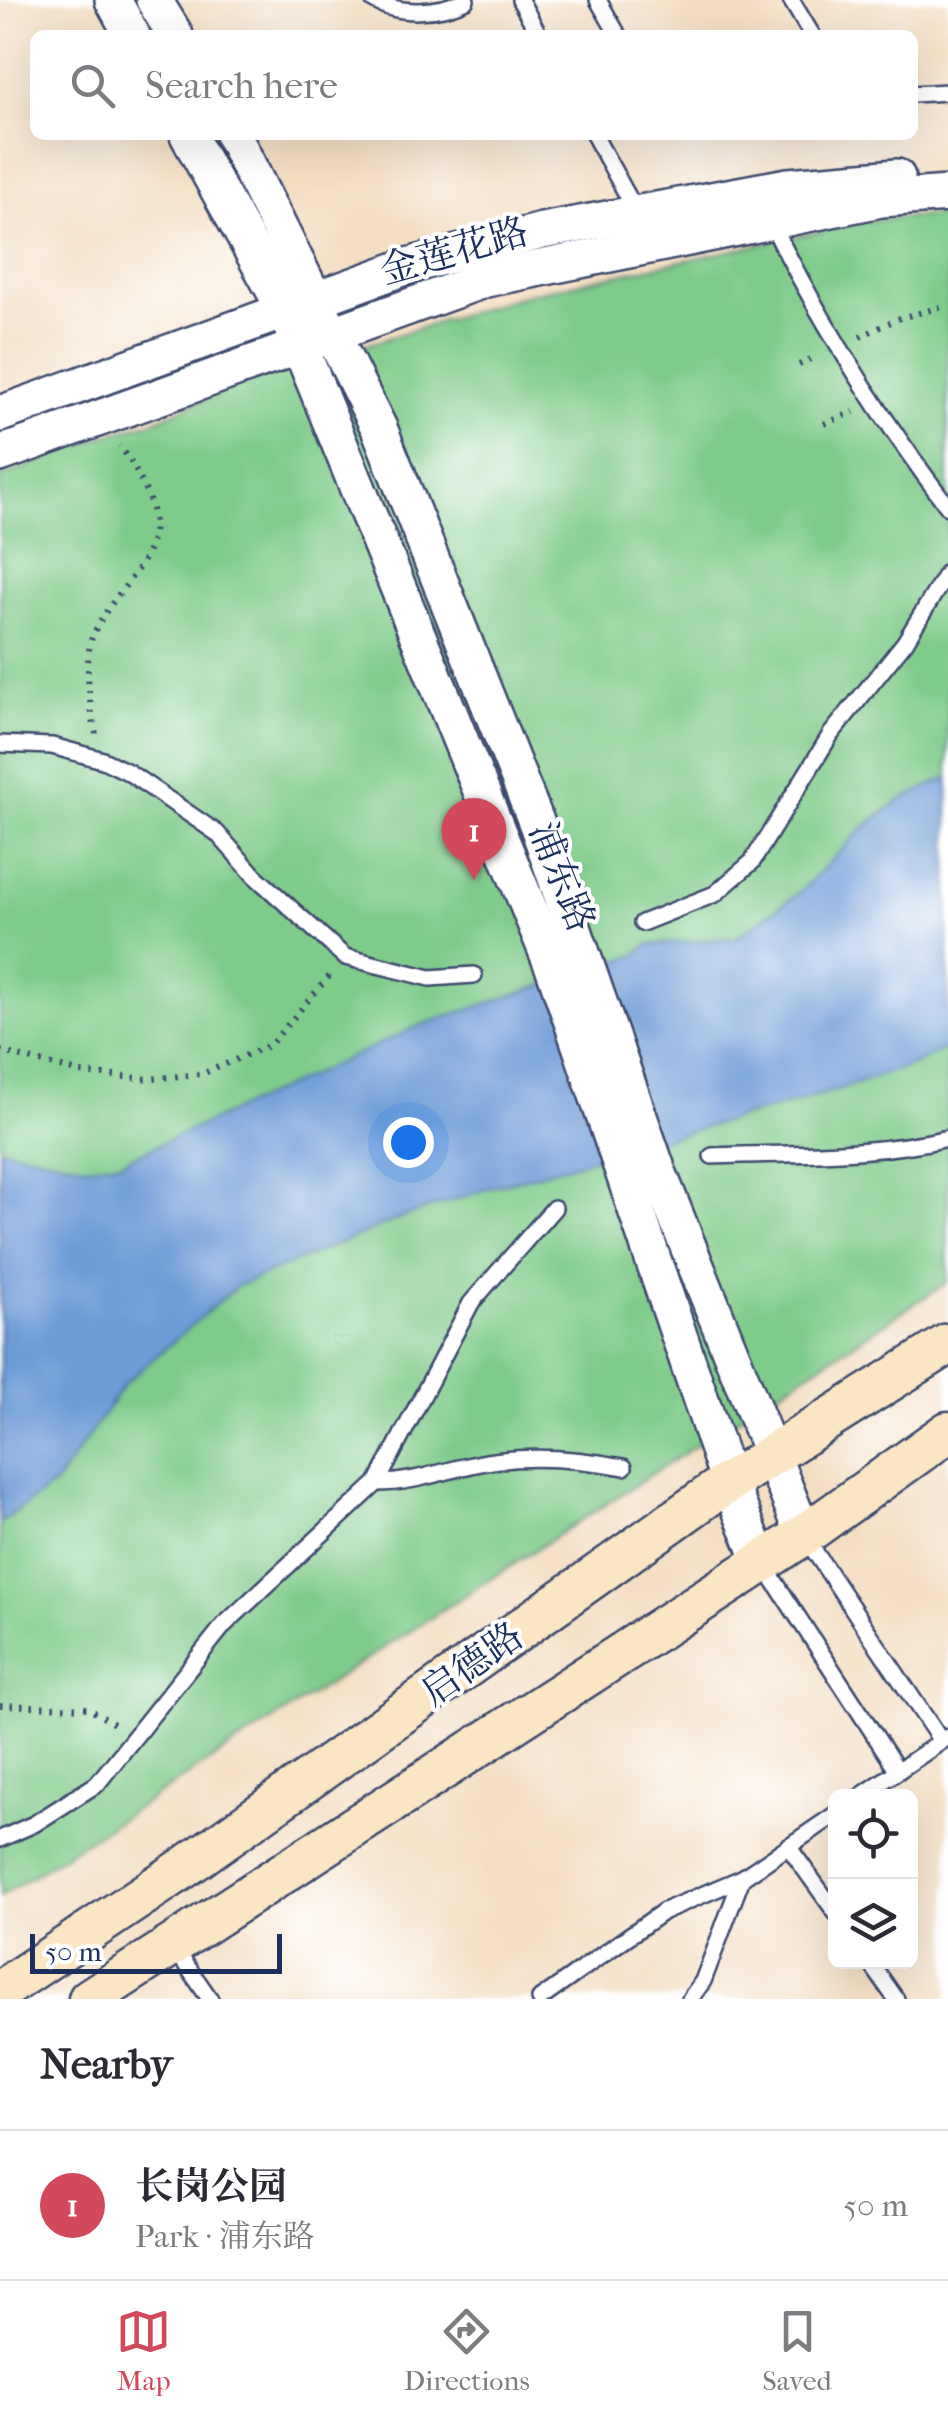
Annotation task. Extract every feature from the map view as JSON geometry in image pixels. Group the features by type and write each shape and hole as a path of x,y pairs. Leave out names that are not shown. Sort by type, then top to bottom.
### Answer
{"main road":[{"name":"启德路","path":"0,1991 181,1870 729,1482 948,1344"},
{"name":"启德路","path":"98,1996 804,1535 948,1432"}],"street":[{"path":"113,0 129,30"},
{"path":"154,0 171,30"},
{"name":"浦东路","path":"191,140 300,304"},
{"name":"浦东路","path":"236,140 316,339 555,972 729,1482 761,1560"},
{"name":"金莲花路","path":"0,414 408,266 542,230 788,186 948,172"},
{"name":"金莲花路","path":"0,454 486,279 882,199 948,194"},
{"name":"浦东路","path":"316,339 379,428 536,824 658,1174 804,1535"}],"lane":[{"path":"373,0 388,10 407,10 446,9 466,0"},
{"path":"520,0 536,30"},
{"path":"598,0 615,30"},
{"path":"792,0 809,30"},
{"path":"918,94 948,92"},
{"path":"597,140 637,213"},
{"path":"770,222 837,346 895,438 948,507"},
{"path":"642,923 716,894 752,862 831,734 905,642 948,571"},
{"path":"0,744 52,746 128,772 217,832 255,876 345,956 430,978 474,975"},
{"path":"712,1156 857,1152 911,1147 948,1138"},
{"path":"0,1839 34,1824 97,1784 224,1625 377,1483 471,1303 554,1208"},
{"path":"377,1483 402,1483 480,1464 529,1460 576,1458 624,1467"},
{"path":"804,1535 945,1739 871,1789"},
{"path":"761,1560 898,1771"},
{"path":"540,1999 664,1911 742,1878 828,1819"},
{"path":"788,1846 828,1902"},
{"path":"690,1999 703,1981 742,1878"},
{"path":"173,1946 210,1999"},
{"path":"875,1969 896,1999"}],"path":[{"path":"837,346 897,319 948,305"},
{"path":"102,760 88,702 92,638 145,560 156,534 152,504 130,458 108,434"},
{"path":"0,1050 82,1074 149,1079 202,1074 270,1045 345,956"},
{"path":"0,1705 88,1708 135,1737"}],"green space":[{"path":"948,214 948,1282 0,1897 0,477 109,434 149,423 233,387 531,293 874,220"}],"water":[{"path":"948,777 948,1046 917,1063 835,1091 492,1187 398,1219 237,1286 125,1383 56,1483 0,1523 0,1148 87,1166 121,1162 421,1025 634,956 648,945 735,938 800,892 862,829 899,801"}],"place":[{"name":"长岗公园","path":"474,880"}]}
